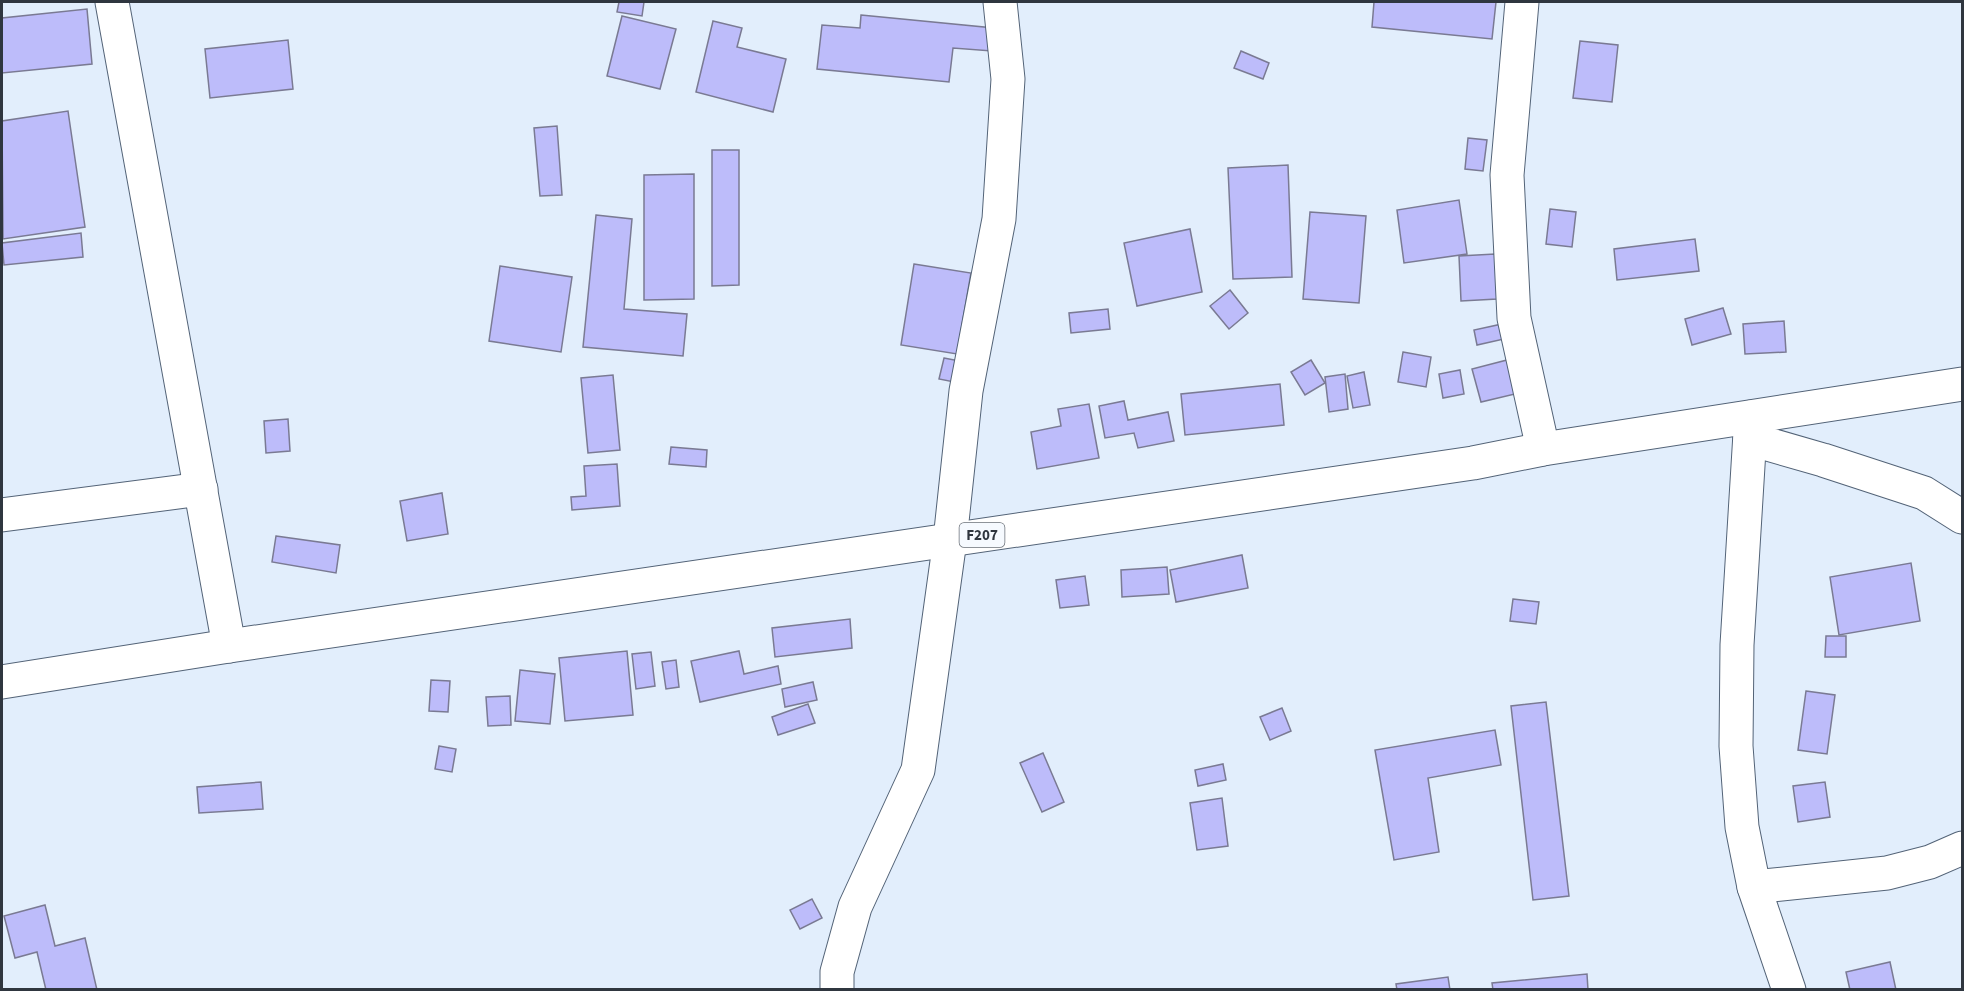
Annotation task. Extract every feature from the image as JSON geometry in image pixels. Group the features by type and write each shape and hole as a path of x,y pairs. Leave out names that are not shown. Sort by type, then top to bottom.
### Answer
{"street":[{"path":"112,2 229,646"},
{"path":"837,990 837,972 855,908 918,770 950,540 966,391 999,219 1008,79 1000,2"},
{"path":"1522,2 1507,175 1513,306 1543,449"},
{"name":"F207","path":"2,682 229,646 1461,465 1543,449 1750,428 1962,384"},
{"path":"1789,990 1754,887 1742,827 1736,746 1737,645 1750,428 1823,460 1924,492 1962,517"},
{"path":"2,515 201,489"},
{"path":"1754,887 1887,873 1930,862 1962,848"}],"building":[{"path":"619,2 644,2 642,16 617,12"},
{"path":"1374,2 1496,2 1492,39 1372,27"},
{"path":"87,9 92,64 2,73 2,18"},
{"path":"861,15 994,28 992,51 953,48 949,82 817,69 822,25 860,28"},
{"path":"622,16 676,29 660,89 607,76"},
{"path":"713,21 742,28 737,47 786,59 773,112 696,92"},
{"path":"288,40 293,89 210,98 205,49"},
{"path":"1580,41 1618,45 1612,102 1573,98"},
{"path":"1241,51 1269,63 1263,79 1234,68"},
{"path":"68,111 85,227 3,239 2,121"},
{"path":"557,126 562,195 540,196 534,128"},
{"path":"1468,138 1487,140 1483,171 1465,169"},
{"path":"712,150 739,150 739,285 712,286"},
{"path":"1288,165 1292,277 1233,279 1228,168"},
{"path":"694,174 694,299 644,300 644,175"},
{"path":"1459,200 1467,254 1404,263 1397,210"},
{"path":"1550,209 1576,212 1572,247 1546,244"},
{"path":"1310,212 1366,216 1359,303 1303,299"},
{"path":"596,215 632,219 624,309 687,314 683,356 583,347"},
{"path":"1190,229 1202,292 1137,306 1124,243"},
{"path":"81,233 83,257 4,265 2,243"},
{"path":"1695,239 1699,271 1617,280 1614,249"},
{"path":"1495,254 1497,299 1461,301 1459,256"},
{"path":"914,264 971,273 957,354 901,345"},
{"path":"500,266 572,277 561,352 489,341"},
{"path":"1230,290 1248,313 1229,329 1210,306"},
{"path":"1723,308 1731,334 1692,345 1685,319"},
{"path":"1108,309 1110,329 1071,333 1069,313"},
{"path":"1784,321 1786,352 1745,354 1743,324"},
{"path":"1502,324 1504,339 1477,345 1474,330"},
{"path":"1403,352 1431,357 1426,387 1398,382"},
{"path":"944,358 970,363 964,384 939,379"},
{"path":"1311,360 1325,383 1305,395 1291,372"},
{"path":"1507,360 1515,394 1481,402 1472,369"},
{"path":"1460,370 1464,394 1443,398 1439,374"},
{"path":"1364,372 1370,405 1353,408 1347,376"},
{"path":"1345,374 1348,409 1329,412 1325,377"},
{"path":"613,375 620,450 588,453 581,378"},
{"path":"1280,384 1284,425 1185,435 1181,394"},
{"path":"1124,401 1128,420 1168,412 1174,441 1138,448 1134,433 1105,438 1099,406"},
{"path":"1089,404 1099,458 1037,469 1031,432 1061,426 1058,409"},
{"path":"288,419 290,451 266,453 264,421"},
{"path":"671,447 707,450 706,467 669,464"},
{"path":"617,464 620,506 572,510 571,497 586,496 584,466"},
{"path":"442,493 448,534 407,541 400,501"},
{"path":"276,536 340,545 336,573 272,562"},
{"path":"1242,555 1248,588 1176,602 1170,570"},
{"path":"1911,563 1920,621 1839,635 1830,577"},
{"path":"1167,567 1169,594 1122,597 1121,570"},
{"path":"1085,576 1089,605 1060,608 1056,580"},
{"path":"1513,599 1539,602 1536,624 1510,621"},
{"path":"850,619 852,648 775,657 772,628"},
{"path":"1826,636 1846,636 1846,657 1825,657"},
{"path":"627,651 633,715 565,721 559,658"},
{"path":"739,651 744,674 778,666 781,684 700,702 691,661"},
{"path":"651,652 655,686 636,689 632,654"},
{"path":"676,660 679,687 666,689 662,662"},
{"path":"520,670 555,674 550,724 515,721"},
{"path":"431,680 450,681 448,712 429,711"},
{"path":"813,682 817,700 785,707 782,689"},
{"path":"1806,691 1835,695 1827,754 1798,750"},
{"path":"510,696 511,725 488,726 486,697"},
{"path":"1546,702 1569,896 1533,900 1511,706"},
{"path":"808,704 815,723 778,735 772,717"},
{"path":"1282,708 1291,731 1270,740 1260,717"},
{"path":"1495,730 1501,765 1428,778 1439,852 1394,860 1375,750"},
{"path":"439,746 456,749 452,772 435,769"},
{"path":"1043,753 1064,802 1042,812 1020,763"},
{"path":"1223,764 1226,780 1198,786 1195,770"},
{"path":"261,782 263,809 199,813 197,787"},
{"path":"1825,782 1830,817 1798,822 1793,786"},
{"path":"1222,798 1228,846 1197,850 1190,803"},
{"path":"812,899 822,918 800,929 790,910"},
{"path":"45,905 55,946 85,938 97,990 46,990 37,952 15,958 4,916"},
{"path":"1890,962 1896,990 1850,990 1846,972"},
{"path":"1587,974 1588,990 1493,990 1492,983"},
{"path":"1448,977 1450,990 1397,990 1396,984"}]}
